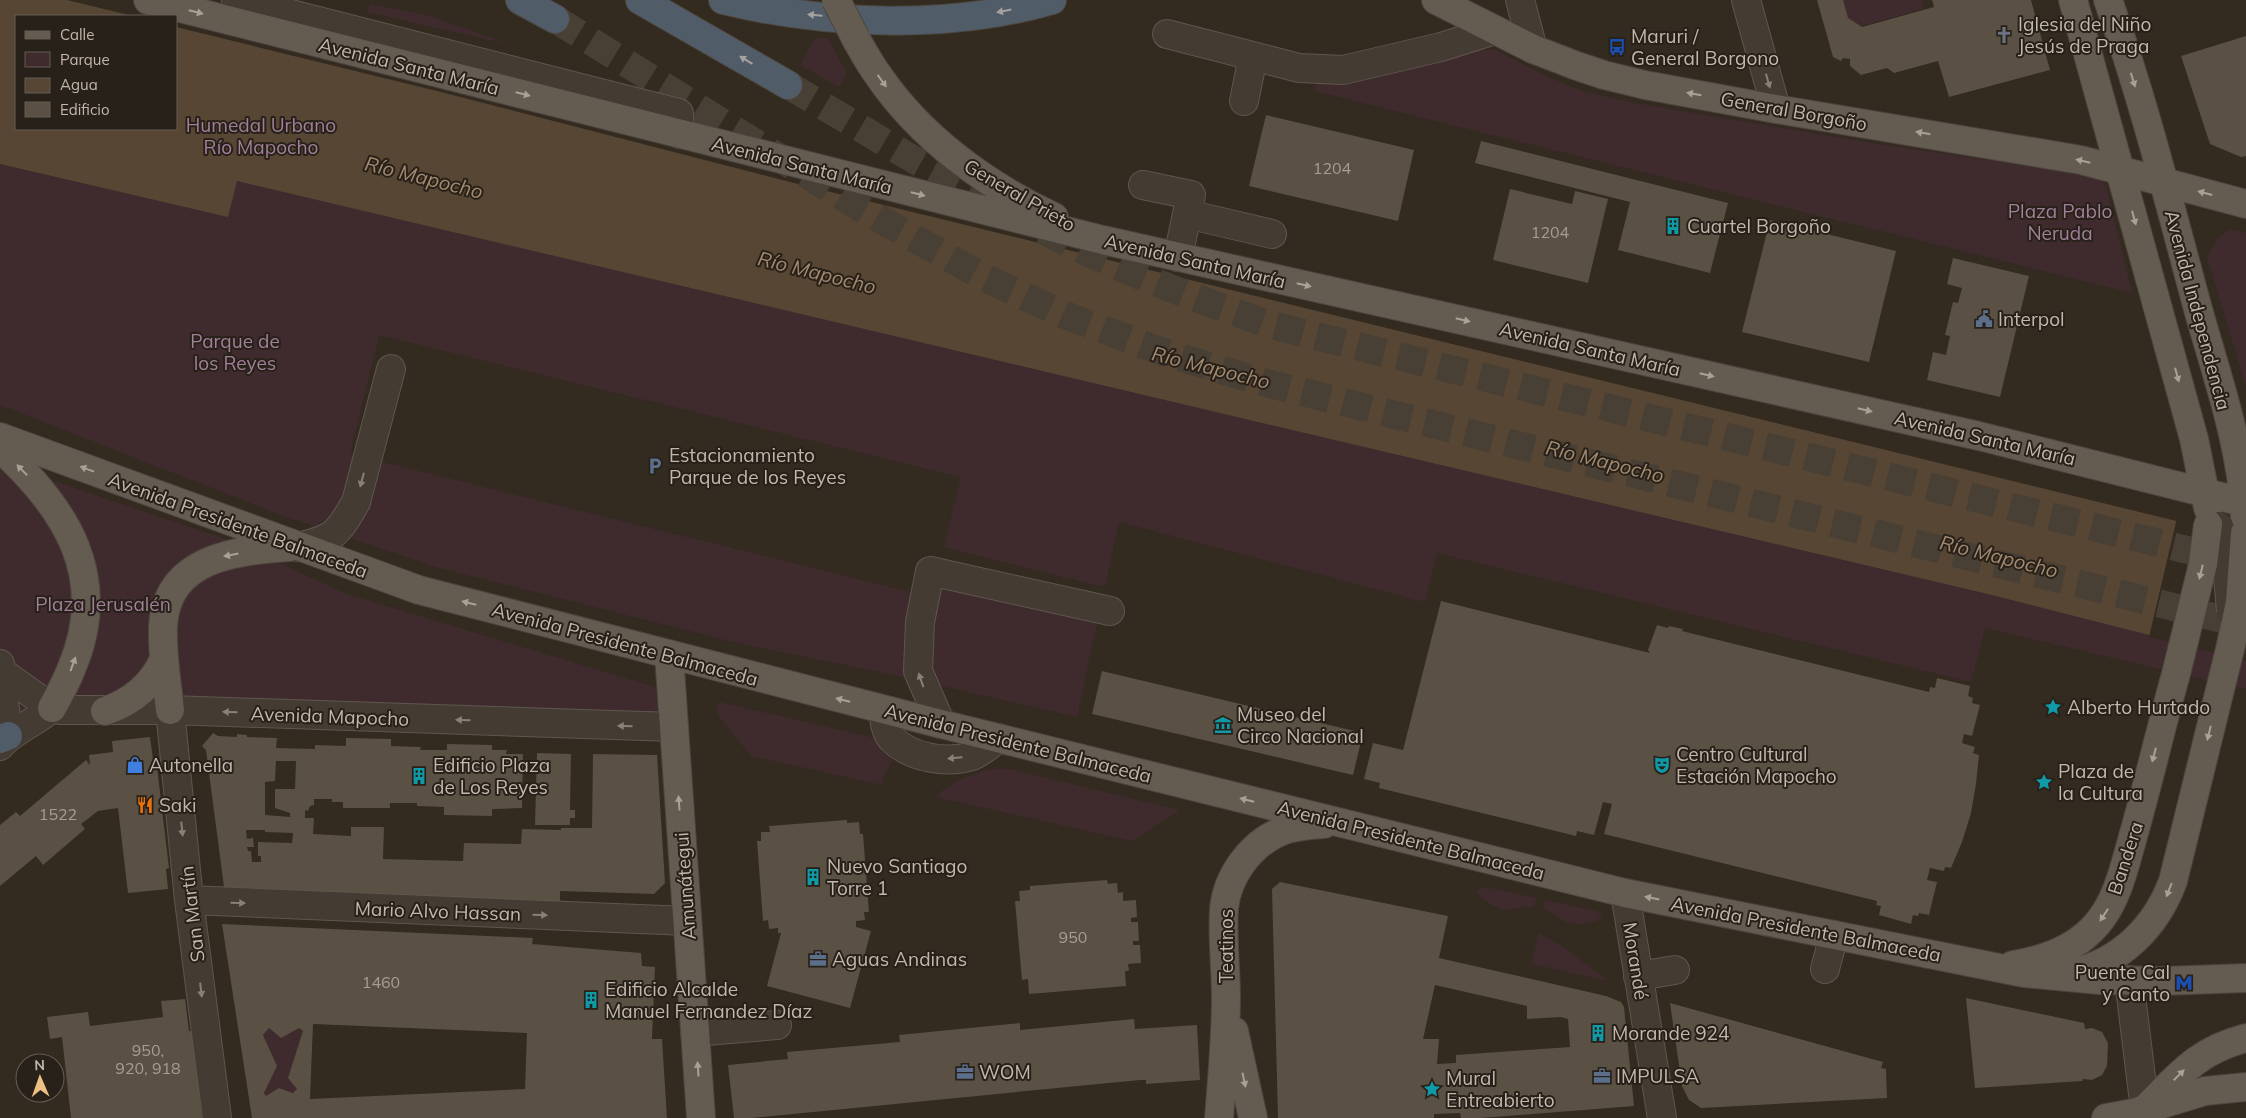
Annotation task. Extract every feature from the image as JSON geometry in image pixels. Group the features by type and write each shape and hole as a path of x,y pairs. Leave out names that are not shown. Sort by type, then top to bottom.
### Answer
{"highway":[{"path":"520,0 555,19"},
{"path":"640,0 788,85"},
{"path":"724,0 805,14 881,20 952,18 998,12 1052,0"},
{"path":"881,20 902,14 932,0"}],"main road":[{"name":"Avenida Santa María","path":"148,0 1103,240 1979,436 2245,503"},
{"name":"General Prieto","path":"836,0 856,39 889,91 944,148 992,182 1031,205 1103,240"},
{"name":"General Borgoño","path":"1436,0 1533,49 1604,75 1644,85 2081,160 2246,204"},
{"name":"Avenida Independencia","path":"2073,0 2082,39 2121,171 2194,439 2213,525 2176,674"},
{"name":"Avenida Independencia","path":"2056,977 2084,970 2117,954 2149,926 2159,913 2173,881 2240,602 2245,533 2245,503 2239,464 2164,182 2108,0"},
{"path":"2216,376 2246,424"},
{"name":"Avenida Presidente Balmaceda","path":"0,437 296,547 419,590 883,710 1625,893 1992,967 2056,977 2129,980 2246,978"},
{"path":"0,448 25,473 59,513 76,548 82,568 85,607 80,643 73,666 52,708"},
{"path":"170,710 164,659 165,613 169,599 177,586 189,573 210,560 228,555 296,547"},
{"name":"Amunátegui","path":"669,654 702,1118"},
{"path":"105,711 132,699 144,689 156,675 164,659"},
{"name":"Bandera","path":"1992,967 2024,963 2048,957 2071,947 2085,936 2104,915 2122,874 2176,674"},
{"name":"Teatinos","path":"1219,1118 1226,998 1224,908 1228,892 1240,865 1264,840 1283,831 1302,826 1345,824"},
{"path":"1226,998 1253,1118"},
{"path":"2146,1114 2195,1060 2223,1046 2246,1038"},
{"path":"2106,1118 2146,1114 2205,1091 2246,1087"}],"street":[{"path":"236,0 679,113 680,134"},
{"path":"1520,0 1533,49"},
{"path":"1746,0 1776,108"},
{"path":"1167,34 1300,68 1343,70 1441,47 1495,30"},
{"path":"1244,101 1253,57"},
{"path":"1143,185 1191,195 1178,257"},
{"path":"1187,214 1272,234"},
{"path":"296,547 328,539 344,522 356,502 391,368"},
{"path":"2213,525 2229,581 2231,645"},
{"path":"941,724 918,671 917,656 920,622 930,571 1110,611"},
{"path":"0,664 0,671 2,738 36,722 52,708 0,671"},
{"name":"Avenida Mapocho","path":"52,708 105,711 170,710 674,727"},
{"name":"San Martín","path":"170,710 189,900 216,1118"},
{"path":"883,710 885,724 892,738 908,749 927,758 950,759 972,756 987,748 998,738"},
{"name":"Morandé","path":"1625,893 1662,1118"},
{"name":"Mario Alvo Hassan","path":"189,900 687,921"},
{"path":"1825,970 1834,935"},
{"path":"1638,976 1675,970"},
{"path":"2129,980 2146,1114"},
{"path":"695,1032 777,1025"}],"green space":[{"name":"Parque de los Reyes","path":"0,0 15,15 15,130 178,129 762,177 2246,541 2246,689 1985,628 1971,682 1437,553 1425,602 1119,522 1105,587 944,547 961,477 379,335 350,454 931,597 937,577 1098,618 1077,717 885,673 733,642 436,567 281,515 0,405 0,164 228,217 0,163"},
{"path":"1841,0 1922,0 1924,9 1849,29"},
{"path":"370,4 430,16 515,46 367,12"},
{"path":"818,38 826,38 830,42 847,73 839,87 800,65 813,41"},
{"name":"Plaza Pablo Neruda","path":"1475,50 1496,50 1542,74 1582,91 1624,101 1866,142 2096,176 2106,186 2132,293 1314,91 1316,82 1358,81"},
{"path":"2230,229 2246,233 2246,387 2207,257 2218,238"},
{"name":"Plaza Jerusalén","path":"0,463 229,540 347,594 655,687 661,713 55,706 5,712 0,699"},
{"path":"720,702 875,738 889,752 893,761 883,777 882,785 751,756 717,714 717,706"},
{"path":"999,768 1010,769 1180,810 1132,841 935,797 949,786 965,778"},
{"path":"1486,887 1536,898 1534,907 1509,910 1498,908 1476,893 1479,889"},
{"path":"1545,900 1596,911 1601,915 1602,919 1582,924 1566,922 1543,909"},
{"path":"1538,933 1561,945 1608,981 1531,964"},
{"path":"269,1028 281,1038 299,1028 303,1031 289,1078 297,1089 293,1093 279,1088 266,1096 264,1093 277,1066 263,1035"}],"water":[{"name":"Humedal Urbano Río Mapocho","path":"0,0 67,0 129,15 15,15 15,130 178,130 178,27 437,91 798,184 2246,538 2153,636 1992,595 237,181 228,217 0,164"}],"pier":[{"path":"2177,518 2246,535 2246,661 2149,637"}],"building":[{"path":"1817,0 1843,0 1848,18 1862,27 1934,7 1932,0 2031,0 2050,70 1949,97 1938,61 1894,73 1887,68 1861,75 1850,66 1850,59 1843,58 1841,61 1833,57"},
{"path":"2246,36 2246,156 2241,157 2210,144 2181,56"},
{"path":"1266,115 1414,150 1398,221 1249,186"},
{"name":"Cuartel Borgoño","path":"1481,141 1728,203 1710,273 1618,250 1630,202 1475,163"},
{"path":"1510,189 1572,204 1575,191 1608,199 1588,283 1493,260"},
{"path":"1770,220 1896,251 1869,362 1742,332"},
{"name":"Interpol","path":"1953,258 2029,276 2000,397 1927,380 1933,352 1946,355 1950,336 1945,335 1953,302 1958,303 1962,288 1947,284"},
{"name":"Centro Cultural Estación Mapocho","path":"1441,601 1650,653 1648,650 1657,625 1668,628 1669,626 1683,629 1682,631 1929,692 1930,687 1935,688 1937,678 1970,686 1968,696 1973,698 1972,703 1980,705 1972,736 1964,734 1962,743 1975,747 1973,753 1979,755 1971,813 1951,868 1945,867 1944,871 1930,868 1927,880 1937,882 1929,915 1919,913 1918,916 1913,915 1911,924 1879,915 1881,906 1876,905 1877,901 1604,834 1612,804 1603,802 1594,835 1577,831 1576,836 1379,788 1380,783 1364,779 1373,743 1403,750"},
{"path":"1102,671 1363,733 1353,775 1092,714"},
{"path":"213,733 218,736 237,737 237,734 247,735 247,737 277,738 276,748 315,749 315,745 346,746 346,738 391,739 391,746 421,747 420,750 447,750 447,744 492,745 492,750 507,750 506,754 523,754 522,808 492,809 492,816 444,815 444,807 417,806 417,803 390,803 390,808 343,808 343,802 332,802 332,799 314,799 314,805 310,806 308,811 305,810 305,818 314,818 313,834 351,836 351,827 384,827 383,859 463,861 464,843 521,844 522,829 561,830 561,828 592,828 593,754 657,755 665,883 654,894 560,891 560,902 224,887 206,750 202,746","holes":["276,761 296,761 295,789 275,789 275,808 290,813 290,817 265,815 265,782 275,781","246,830 293,833 292,843 258,842 258,856 261,856 261,862 252,862 251,851 248,851 247,847 254,847 253,838 247,839"]},
{"path":"150,737 154,767 157,767 169,868 166,869 168,889 128,893 118,808 98,811 81,824 85,829 43,865 36,856 0,886 0,825 16,812 20,816 86,760 90,765 89,755 113,752 112,741"},
{"path":"537,753 571,754 570,810 575,810 575,818 570,818 570,825 535,825"},
{"name":"Nuevo Santiago Torre 1","path":"847,820 847,823 859,822 860,834 863,834 869,912 864,912 865,920 856,921 856,927 871,931 850,1008 767,986 781,933 778,933 778,928 769,929 768,920 763,921 757,841 761,841 761,832 770,832 769,826"},
{"path":"1107,880 1108,884 1117,883 1118,893 1123,892 1123,901 1136,900 1137,917 1131,918 1131,922 1138,922 1139,941 1133,941 1133,945 1140,945 1141,963 1128,964 1129,971 1125,971 1126,986 1029,994 1028,979 1022,980 1015,901 1020,901 1019,891 1030,890 1030,886"},
{"path":"1280,882 1448,916 1439,958 1606,996 1621,1002 1624,1007 1634,1106 1481,1118 1461,1118 1460,1113 1434,1114 1434,1118 1278,1118 1272,889","holes":["1435,985 1527,1006 1527,1019 1561,1017 1568,1019 1570,1047 1456,1055 1456,1063 1437,1064 1439,1039 1423,1039"]},
{"path":"222,924 533,938 532,944 641,953 642,966 655,967 652,1039 662,1039 667,1118 252,1118","holes":["313,1024 527,1033 525,1089 310,1099","269,1028 281,1038 299,1028 303,1031 288,1078 297,1089 293,1093 279,1088 266,1096 264,1093 277,1066 263,1035"]},
{"path":"1966,998 2084,1023 2085,1029 2092,1028 2102,1032 2108,1043 2107,1066 2102,1075 2092,1080 2083,1079 2082,1081 1975,1088"},
{"path":"185,999 189,1031 192,1031 202,1118 71,1118 62,1037 50,1039 47,1017 88,1012 90,1026 163,1017 161,1001"},
{"path":"1670,1003 1883,1062 1881,1068 1886,1069 1887,1098 1701,1108 1689,1100 1682,1086"},
{"name":"WOM","path":"1134,1019 1135,1029 1197,1025 1200,1080 1146,1084 1146,1080 1140,1080 751,1118 734,1118 728,1065 788,1059 787,1052 900,1042 899,1035 1020,1023 1020,1030"}],"tunnel":[{"path":"555,19 864,210 985,278 1065,315 1163,352 1258,381 2246,625"},
{"path":"788,85 916,161 1007,211"},
{"path":"1043,230 1098,258 1155,282 1271,325 2228,560"}],"place":[{"name":"Iglesia del Niño Jesús de Praga","path":"2004,35"},
{"name":"Maruri / General Borgono","path":"1617,47"},
{"name":"Cuartel Borgoño","path":"1673,226"},
{"name":"Interpol","path":"1984,319"},
{"name":"Estacionamiento Parque de los Reyes","path":"655,466"},
{"name":"Alberto Hurtado","path":"2053,707"},
{"name":"Museo del Circo Nacional","path":"1223,725"},
{"name":"Autonella","path":"135,765"},
{"name":"Centro Cultural Estación Mapocho","path":"1662,765"},
{"name":"Edificio Plaza de Los Reyes","path":"419,776"},
{"name":"Plaza de la Cultura","path":"2044,782"},
{"name":"Saki","path":"145,805"},
{"name":"Nuevo Santiago Torre 1","path":"813,877"},
{"name":"Aguas Andinas","path":"818,959"},
{"name":"Puente Cal y Canto","path":"2184,983"},
{"name":"Edificio Alcalde Manuel Fernandez Díaz","path":"591,1000"},
{"name":"Morande 924","path":"1598,1033"},
{"name":"WOM","path":"965,1072"},
{"name":"IMPULSA","path":"1602,1076"},
{"name":"Mural Entreabierto","path":"1432,1089"}],"water label":[{"name":"Río Mapocho","path":"424,177"},
{"name":"Río Mapocho","path":"817,272"},
{"name":"Río Mapocho","path":"1211,367"},
{"name":"Río Mapocho","path":"1605,461"},
{"name":"Río Mapocho","path":"1999,556"}]}
